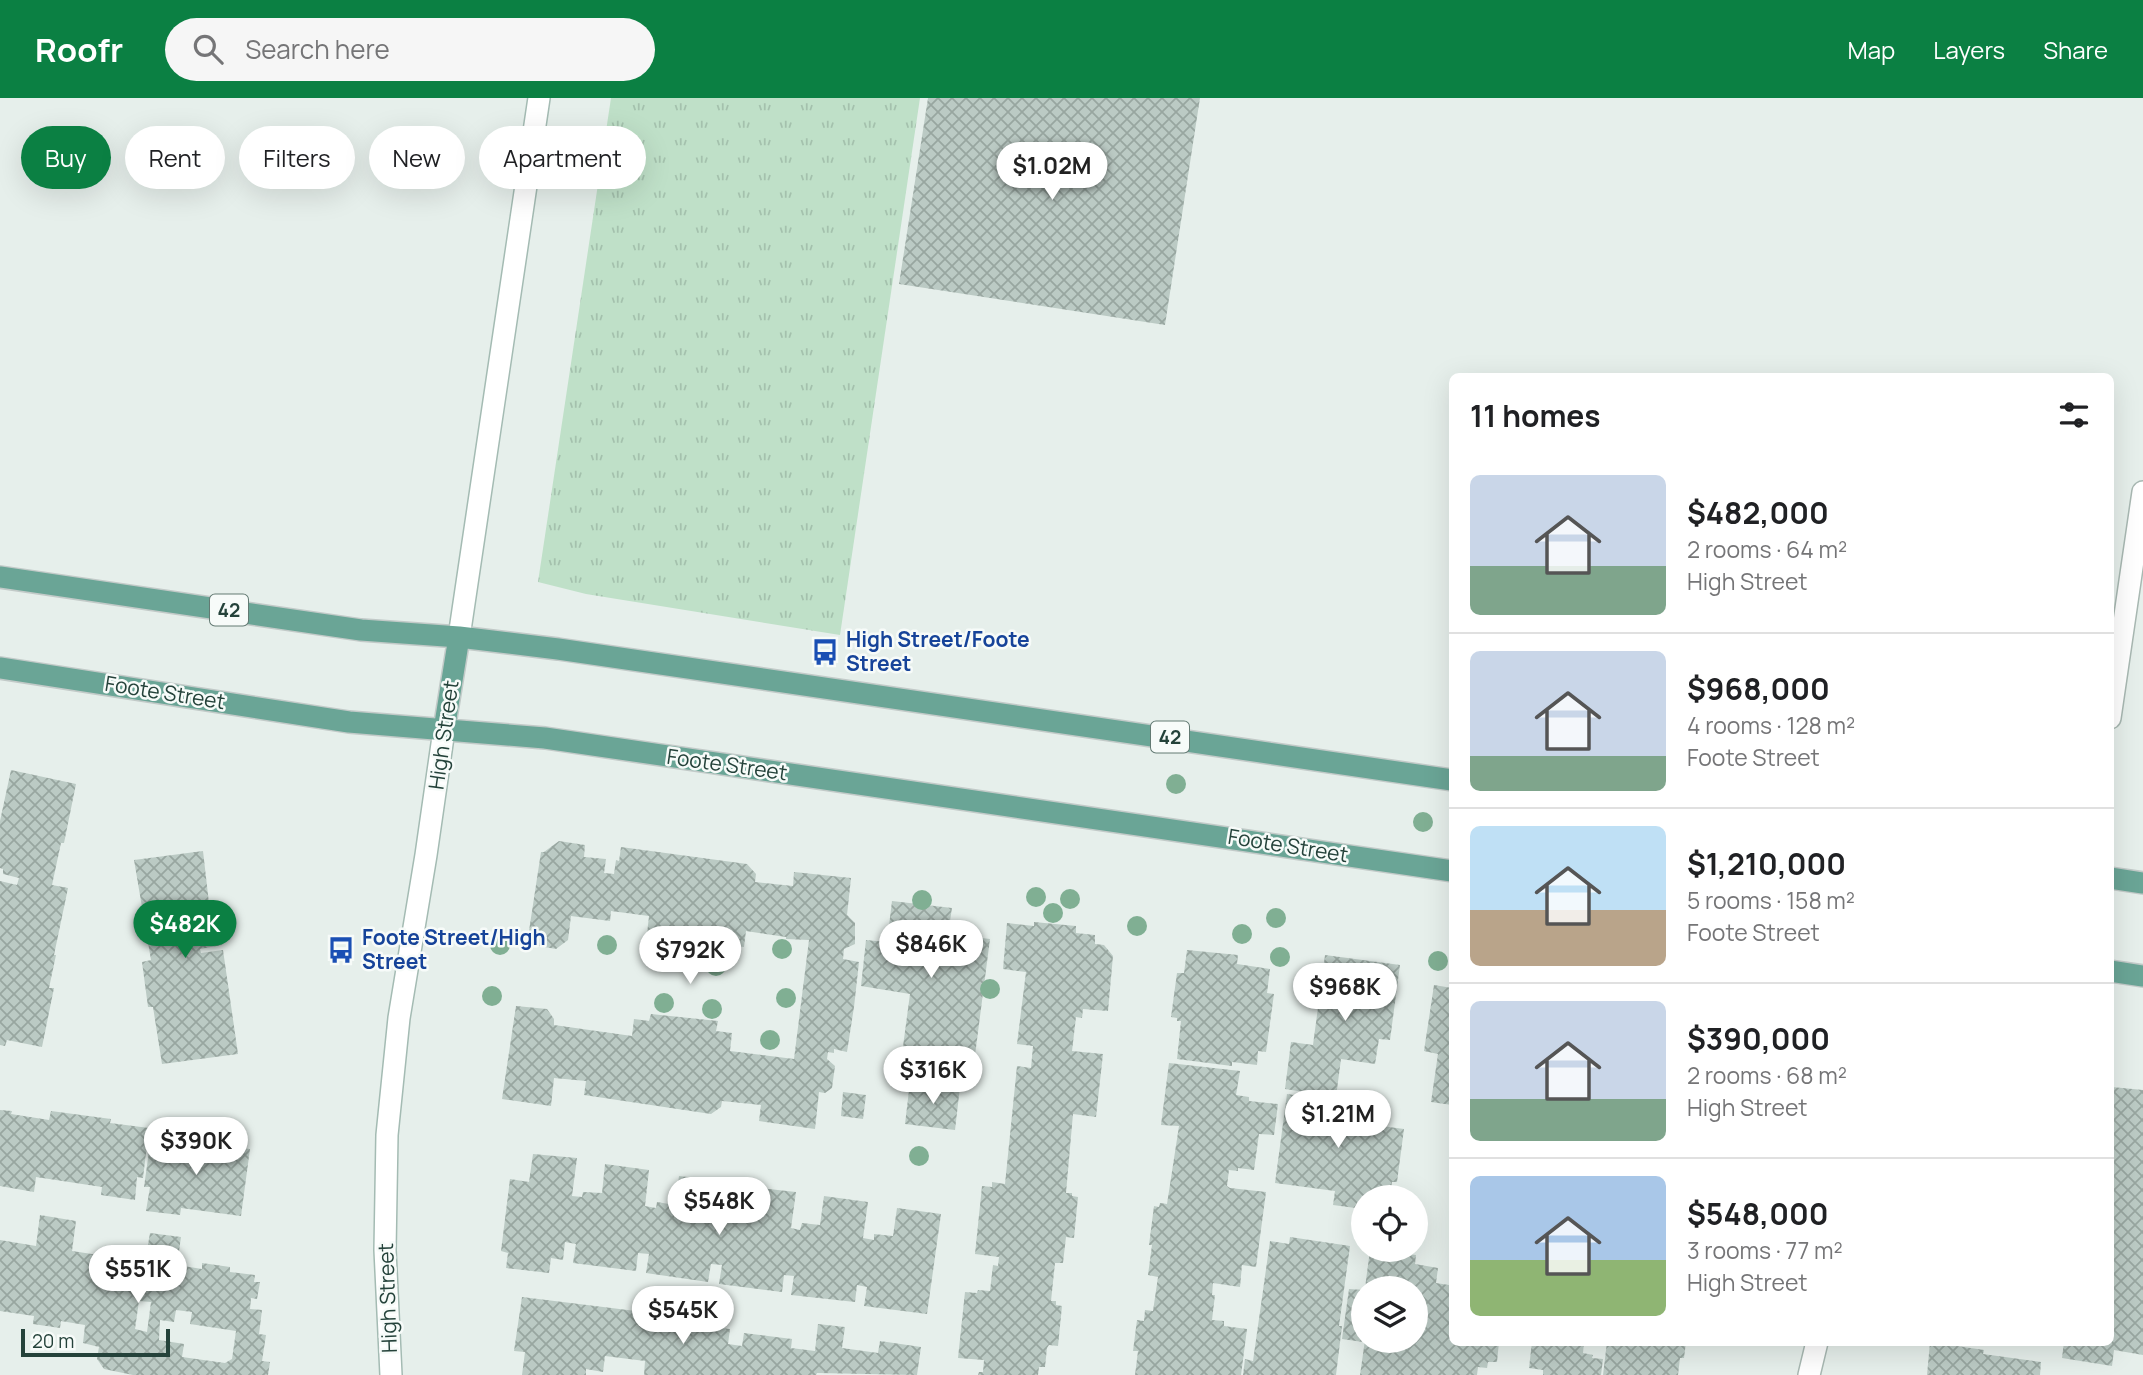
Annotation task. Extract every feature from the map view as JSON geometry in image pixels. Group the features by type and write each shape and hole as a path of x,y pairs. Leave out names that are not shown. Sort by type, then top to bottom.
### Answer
{"main road":[{"name":"High Street","path":"391,1375 385,1250 387,1135 399,1018 426,855 539,98"},
{"path":"2114,691 2143,492"},
{"name":"42","path":"0,576 361,630 458,637 558,649 1449,780"},
{"name":"Foote Street","path":"0,668 349,722 545,738 1449,871"},
{"path":"2114,879 2143,883"},
{"path":"2114,972 2143,976"},
{"path":"1809,1375 1816,1346"}],"green space":[{"path":"611,98 920,98 840,635 586,594 538,582 597,189 646,189 646,126 607,126"}],"building":[{"path":"928,98 1200,98 1165,325 899,284"},
{"path":"11,770 76,784 52,885 68,888 54,955 49,988 54,988 42,1047 7,1040 5,1046 0,1045 0,881 17,885 19,878 3,874 3,869 0,868 0,821"},
{"path":"559,841 585,845 584,857 606,859 604,873 614,874 621,847 747,864 756,874 755,882 793,886 794,872 851,878 847,915 855,923 855,944 844,949 843,959 859,962 854,1007 847,1052 834,1049 834,1053 828,1052 827,1059 835,1066 832,1088 825,1093 819,1092 815,1129 759,1121 761,1105 722,1101 721,1107 711,1114 584,1095 586,1081 554,1078 551,1106 502,1099 516,1006 547,1009 554,1019 554,1025 632,1036 634,1019 649,1021 651,1014 718,1021 716,1031 732,1033 730,1051 794,1059 809,940 786,939 746,931 744,947 729,945 729,954 660,944 661,936 647,934 649,916 611,911 610,921 571,916 568,940 556,949 527,944 541,852"},
{"path":"203,851 210,912 217,912 222,945 200,949 201,953 223,950 238,1054 162,1064 153,1007 148,1007 142,962 151,960 134,860"},
{"path":"892,901 952,908 948,934 990,939 974,1063 902,1054 910,994 861,986 866,940 887,942"},
{"path":"1034,922 1076,926 1076,933 1095,935 1095,944 1104,945 1113,956 1108,1011 1083,1009 1082,1018 1076,1017 1072,1051 1103,1054 1096,1117 1073,1114 1066,1193 1078,1197 1074,1238 1066,1237 1063,1263 1055,1263 1051,1301 1062,1306 1058,1346 1049,1345 1045,1367 1039,1367 1038,1375 978,1375 983,1372 984,1360 958,1358 965,1292 990,1291 993,1265 998,1266 999,1257 975,1254 982,1186 992,1187 992,1182 1005,1184 1017,1066 1031,1068 1033,1046 1017,1044 1026,972 1003,969 1007,923 1034,926"},
{"path":"1187,950 1238,955 1237,964 1270,969 1267,993 1274,994 1266,1052 1258,1051 1257,1065 1232,1062 1232,1066 1177,1059 1181,1021 1171,1017 1177,973 1184,973"},
{"path":"1325,955 1400,965 1390,1040 1379,1039 1375,1064 1341,1059 1336,1097 1285,1089 1291,1042 1313,1045"},
{"path":"1434,985 1449,988 1449,1105 1431,1102 1438,1054 1424,1051"},
{"path":"1169,1063 1240,1071 1236,1095 1249,1097 1249,1101 1278,1104 1274,1135 1259,1134 1254,1170 1229,1170 1227,1186 1230,1188 1266,1192 1256,1267 1242,1265 1240,1287 1213,1283 1212,1295 1215,1295 1212,1320 1224,1321 1224,1326 1247,1329 1241,1375 1135,1375 1138,1351 1133,1351 1137,1320 1144,1321 1145,1310 1153,1311 1158,1277 1148,1275 1154,1206 1167,1204 1179,1126 1161,1125"},
{"path":"910,1082 960,1087 955,1130 905,1124"},
{"path":"2114,1087 2143,1090 2143,1355 2114,1350 2112,1366 2062,1358 2064,1346 2114,1346"},
{"path":"843,1092 866,1095 863,1119 841,1116"},
{"path":"1287,1094 1370,1105 1367,1124 1404,1129 1397,1182 1392,1182 1392,1185 1351,1185 1351,1207 1333,1205 1335,1191 1275,1183"},
{"path":"0,1110 49,1120 51,1111 111,1119 110,1123 149,1128 143,1178 137,1177 135,1200 101,1195 102,1187 36,1177 34,1192 0,1186"},
{"path":"151,1137 250,1149 241,1216 181,1208 180,1215 146,1211 150,1187 144,1187"},
{"path":"533,1154 577,1158 572,1196 582,1197 583,1192 602,1193 605,1164 649,1170 645,1206 656,1208 657,1202 675,1205 679,1176 722,1181 717,1217 728,1219 729,1213 748,1215 752,1187 796,1192 791,1228 800,1230 802,1223 820,1225 824,1196 868,1202 863,1238 874,1240 874,1234 893,1236 897,1208 941,1214 927,1314 864,1306 867,1287 857,1285 855,1302 791,1295 794,1276 784,1275 782,1292 719,1284 722,1265 711,1264 708,1282 646,1273 649,1254 638,1253 636,1271 573,1263 576,1244 565,1242 563,1260 551,1258 549,1273 506,1268 508,1253 501,1251 510,1179 529,1182"},
{"path":"40,1215 76,1221 72,1251 145,1262 150,1233 181,1237 177,1265 202,1269 202,1263 230,1267 230,1272 255,1275 254,1282 260,1282 257,1299 251,1298 250,1309 262,1310 259,1334 266,1335 262,1361 270,1362 268,1375 133,1375 104,1369 97,1359 99,1347 83,1343 85,1325 61,1321 60,1328 33,1324 34,1316 0,1311 0,1240 36,1246","holes":["139,1301 151,1302 147,1332 135,1329","176,1310 192,1312 190,1324 236,1331 232,1359 225,1363 182,1357 184,1344 159,1340 160,1320 174,1322"]},
{"path":"1290,1237 1350,1246 1339,1326 1342,1326 1336,1375 1243,1375 1245,1359 1253,1361 1270,1241 1289,1244"},
{"path":"1368,1262 1415,1262 1438,1268 1436,1283 1449,1285 1449,1346 1499,1346 1497,1362 1488,1362 1487,1368 1478,1367 1477,1375 1360,1375 1363,1353 1428,1353 1428,1276 1367,1276"},
{"path":"1349,1289 1351,1289 1351,1340 1342,1339"},
{"path":"522,1297 660,1314 659,1328 682,1330 683,1324 730,1329 728,1344 742,1346 744,1333 792,1339 791,1348 815,1351 818,1324 845,1327 842,1348 878,1353 880,1341 921,1347 917,1375 644,1375 645,1361 605,1356 603,1372 586,1369 586,1375 522,1375 525,1352 514,1351"},
{"path":"1532,1346 1584,1346 1583,1353 1593,1355 1592,1358 1603,1359 1601,1375 1543,1375 1543,1370 1529,1368"},
{"path":"1607,1346 1686,1346 1684,1358 1680,1358 1678,1375 1603,1375"},
{"path":"1930,1346 1957,1346 1984,1350 1983,1354 2041,1362 2040,1375 1927,1375"}],"place":[{"name":"High Street/Foote Street","path":"825,652"},
{"name":"Foote Street/High Street","path":"341,950"}]}
